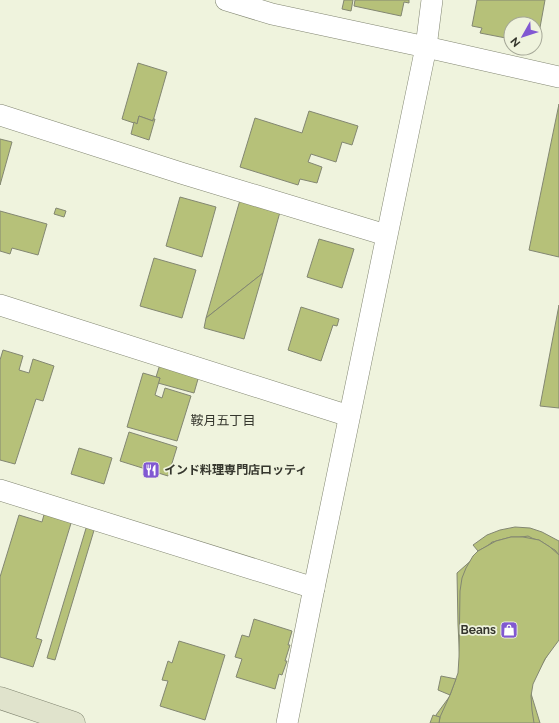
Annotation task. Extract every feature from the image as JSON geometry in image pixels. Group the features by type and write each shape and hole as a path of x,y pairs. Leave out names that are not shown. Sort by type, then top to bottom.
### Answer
{"street":[{"path":"226,0 272,14 559,77"},
{"path":"287,723 386,235 426,47 432,0"},
{"path":"0,115 181,173 386,235"},
{"path":"0,305 349,416"},
{"path":"0,490 314,588"},
{"path":"0,698 74,723"}],"building":[{"path":"344,0 353,0 351,11 342,9"},
{"path":"355,0 409,0 409,3 404,2 401,16 354,6"},
{"path":"477,0 545,0 542,16 503,16 503,37 480,33 482,28 472,26"},
{"path":"138,63 167,72 153,121 139,116 137,124 122,119"},
{"path":"559,104 559,257 529,250"},
{"path":"309,111 358,126 352,145 342,142 336,162 311,154 308,162 322,167 317,183 300,179 298,185 240,167 255,118 302,133"},
{"path":"139,116 153,121 153,119 155,119 149,140 131,134 134,122 137,124"},
{"path":"0,139 12,142 0,185"},
{"path":"180,197 216,207 202,257 166,246"},
{"path":"240,200 280,212 263,273 206,318"},
{"path":"56,208 66,211 64,217 54,214"},
{"path":"0,211 47,224 38,255 12,248 10,254 0,251"},
{"path":"319,239 354,249 342,288 307,277"},
{"path":"154,258 196,270 182,318 140,306"},
{"path":"263,273 244,339 204,328 206,318"},
{"path":"559,305 559,408 540,406"},
{"path":"301,307 339,319 337,326 333,325 321,361 288,350"},
{"path":"3,350 23,356 19,370 29,373 33,359 54,366 43,401 36,399 15,464 0,460 0,360"},
{"path":"161,361 200,372 194,393 158,383 160,378 156,377"},
{"path":"143,373 160,378 155,395 162,398 165,388 191,396 177,441 127,427"},
{"path":"129,432 177,447 168,476 120,461"},
{"path":"79,448 112,458 104,484 71,474"},
{"path":"45,511 72,520 36,638 42,640 33,667 0,657 0,577 19,515 42,522"},
{"path":"87,525 95,527 55,660 47,658"},
{"path":"515,527 530,528 542,532 559,541 559,555 539,540 523,537 511,537 496,541 478,551 473,545 487,535 500,530"},
{"name":"Beans","path":"528,536 555,550 559,555 559,635 529,687 540,723 438,723 436,715 461,681 457,573 492,542"},
{"name":"Beans","path":"511,537 523,537 539,540 559,555 559,640 545,659 533,684 531,696 534,723 439,723 458,673 460,591 462,578 473,556 478,551 496,541"},
{"path":"254,619 292,631 288,645 290,645 285,661 287,661 282,675 279,674 275,689 236,677 242,659 235,657 242,635 249,637"},
{"path":"179,641 225,655 205,720 160,706 168,681 162,680 168,661 172,663"},
{"path":"441,676 456,679 450,695 438,690"},
{"path":"433,715 440,717 439,723 430,723"}],"place":[{"name":"インド料理専門店ロッティ","path":"151,470"},
{"name":"Beans","path":"509,630"}],"district":[{"name":"鞍月五丁目","path":"223,420"}]}
